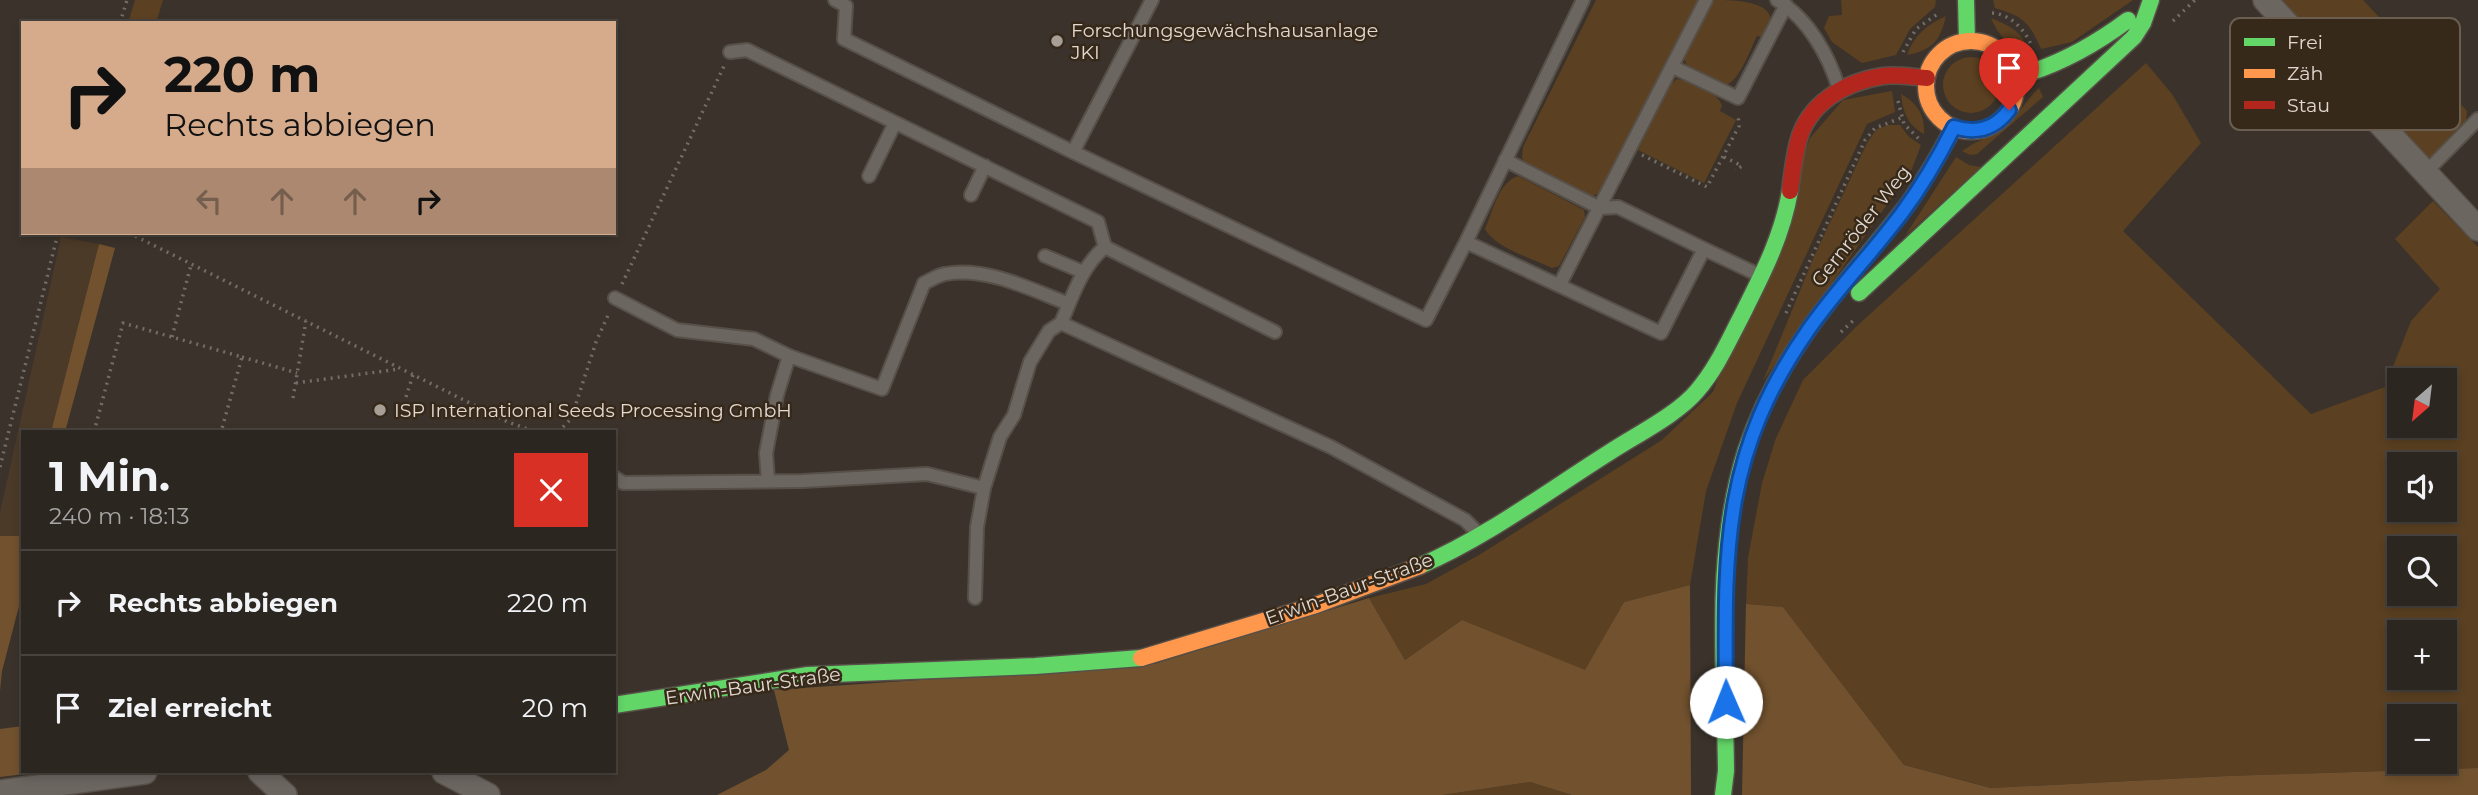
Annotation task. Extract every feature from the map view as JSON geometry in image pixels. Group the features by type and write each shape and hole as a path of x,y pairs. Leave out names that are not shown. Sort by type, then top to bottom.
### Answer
{"street":[{"path":"1966,0 1967,41"},
{"path":"2015,77 2039,71 2106,37 2151,0"},
{"path":"1809,329 1843,308 2128,43 2143,23 2151,0"},
{"path":"2265,0 2282,18"},
{"path":"1967,41 1982,43 2000,52 2010,64 2015,77 2014,100 2006,115 1997,122 1976,130 1954,127 1940,118 1927,94 1927,78 1932,63 1952,46 1967,41"},
{"name":"Erwin-Baur-Straße","path":"616,705 808,675 1035,666 1134,659 1165,652 1364,588 1428,564 1480,535 1663,418 1695,394 1716,367 1776,246 1786,214 1798,141 1807,122 1822,102 1839,89 1884,76 1927,78"},
{"name":"Gernröder Weg","path":"1723,795 1726,771 1726,563 1734,495 1751,438 1775,384 1809,329 1901,214 1928,175 1954,127"},
{"path":"2387,130 2478,229"},
{"path":"0,792 121,785 143,773"},
{"path":"261,773 285,795"},
{"path":"446,773 488,795"}],"lane":[{"path":"835,0 846,6 844,38 1073,152 1426,320 1583,0"},
{"path":"1073,152 1152,0"},
{"path":"1560,285 1706,0"},
{"path":"1673,67 1738,98 1781,3 1805,24 1831,64 1839,89"},
{"path":"730,52 747,50 1098,222 1105,247 1275,332"},
{"path":"2426,172 2478,119"},
{"path":"869,176 895,123"},
{"path":"1505,160 1600,208 1618,207 1762,276"},
{"path":"971,195 985,166"},
{"path":"1466,242 1661,333 1704,249"},
{"path":"975,598 977,527 984,488 1000,437 1014,415 1030,362 1049,331 1061,323 1083,272 1095,255 1105,247"},
{"path":"1045,256 1083,272"},
{"path":"615,298 677,330 754,339 789,356 882,389 925,283 943,274 967,273 1000,279 1069,304"},
{"path":"1061,323 1331,447 1465,520 1480,535"},
{"path":"768,481 766,453 777,395 789,356"},
{"path":"616,478 623,483 768,481 927,474 984,488"}],"path":[{"path":"121,21 127,0"},
{"path":"1902,59 1909,38 1916,29 1941,12 1948,11"},
{"path":"1988,13 1998,13 2021,27 2032,50"},
{"path":"560,430 571,419 596,342 615,298 730,52"},
{"path":"1630,149 1707,187 1739,125 1738,98"},
{"path":"1784,319 1865,140 1875,128 1901,118"},
{"path":"1724,157 1742,166 1735,170"},
{"path":"0,467 58,235"},
{"path":"133,235 508,422 530,430"},
{"path":"172,337 191,264"},
{"path":"1835,337 1864,310"},
{"path":"293,398 306,321"},
{"path":"95,430 123,323 298,373"},
{"path":"222,430 242,356"},
{"path":"296,383 401,369"},
{"path":"406,397 413,375"}],"shaded area":[{"path":"135,0 163,0 157,21 129,21"},
{"path":"1596,0 1699,0 1601,191 1592,197 1527,166 1522,158 1523,147"},
{"path":"1713,0 1754,4 1767,11 1770,16 1763,37 1757,36 1737,76 1726,85 1715,84 1689,70 1684,58"},
{"path":"1841,0 1936,0 1935,7 1910,29 1896,55 1862,63 1832,42 1824,28 1829,16 1842,15"},
{"path":"1993,0 2133,0 2072,42 2041,49 2029,27 2012,14 1995,8"},
{"path":"2277,0 2363,0 2380,18 2294,18"},
{"path":"1946,16 1934,43 1907,55 1922,31"},
{"path":"1991,18 2018,33 2027,49 2004,39"},
{"path":"1971,57 1982,59 1991,65 1997,74 1997,96 1991,105 1982,111 1971,113 1960,111 1951,105 1945,96 1943,85 1945,74 1951,65 1960,59"},
{"path":"2146,63 2172,94 2201,143 2123,231 2311,414 2385,387 2387,382 2387,438 2457,438 2457,368 2392,368 2411,321 2440,289 2395,239 2433,201 2478,247 2478,768 2457,769 2457,704 2387,704 2387,771 1992,788 1904,765 1783,607 1746,604 1748,558 1762,483 1776,438 1803,380 1858,325"},
{"path":"1677,79 1715,95 1722,105 1720,111 1736,120 1704,183 1638,150 1671,84"},
{"path":"2039,88 2043,97 1977,154 1970,155 1962,151 2006,126"},
{"path":"1892,91 1895,112 1867,124 1737,403 1706,491 1690,585 1624,602 1585,671 1462,620 1405,660 1369,598 1426,584 1479,555 1662,440 1713,392 1810,138 1843,100"},
{"path":"1901,94 1919,111 1924,134 1907,118"},
{"path":"2460,104 2467,111 2466,121 2460,127"},
{"path":"1887,125 1900,125 1909,137 1921,145 1912,169 1763,381 1813,259 1867,143 1876,130"},
{"path":"2398,130 2457,130 2427,161"},
{"path":"1956,157 1969,165 1981,167 1905,236"},
{"path":"1518,176 1584,210 1585,217 1559,266 1552,268 1515,252 1497,241 1485,229 1501,191"},
{"path":"61,237 99,244 52,430 21,430 21,536 0,536 0,513"},
{"path":"99,244 115,248 66,430 52,430"},
{"path":"0,536 21,536 21,599 2,671 0,691"},
{"path":"1690,585 1691,795 1572,795 1530,782 1442,795 717,795 766,770 789,750 774,690 1154,664 1369,598 1405,660 1462,620 1585,670 1624,602"},
{"path":"1746,604 1783,607 1904,765 1991,788 2387,771 2387,774 2457,774 2457,769 2478,768 2478,795 1742,795"},
{"path":"21,726 21,773 33,773 0,777 0,729"},
{"path":"1530,782 1572,795 1442,795"}],"traffic: fast":[{"path":"1966,0 1967,41"},
{"path":"1859,293 2134,37 2143,23 2151,0"},
{"path":"2015,77 2074,54 2128,20"},
{"path":"1723,795 1726,771 1723,650 1725,569 1736,489 1746,450 1765,404 1797,347 1830,300 1908,204 1954,127"},
{"path":"1420,566 1493,527 1656,424 1689,400 1716,365 1756,288 1776,241 1790,191"},
{"path":"616,705 808,675 1035,666 1141,658"}],"traffic: slow":[{"path":"1971,41 1988,45 2003,54 2012,69 2016,86 2012,103 2003,118 1988,127 1971,131 1954,127 1939,118 1930,103 1926,86 1930,69 1939,54 1954,45 1971,41"},
{"path":"1141,658 1316,605 1420,566"}],"traffic: jam":[{"path":"1790,191 1803,128 1819,106 1842,89 1869,79 1899,75 1927,78"}],"place":[{"name":"Forschungsgewächshausanlage JKI","path":"1057,41"},
{"name":"ISP International Seeds Processing GmbH","path":"380,410"}],"route":[{"path":"1726,702 1726,563 1730,521 1741,468 1768,397 1809,329 1921,186 1954,127 1971,131 1982,130 1993,126 2009,110"}]}
